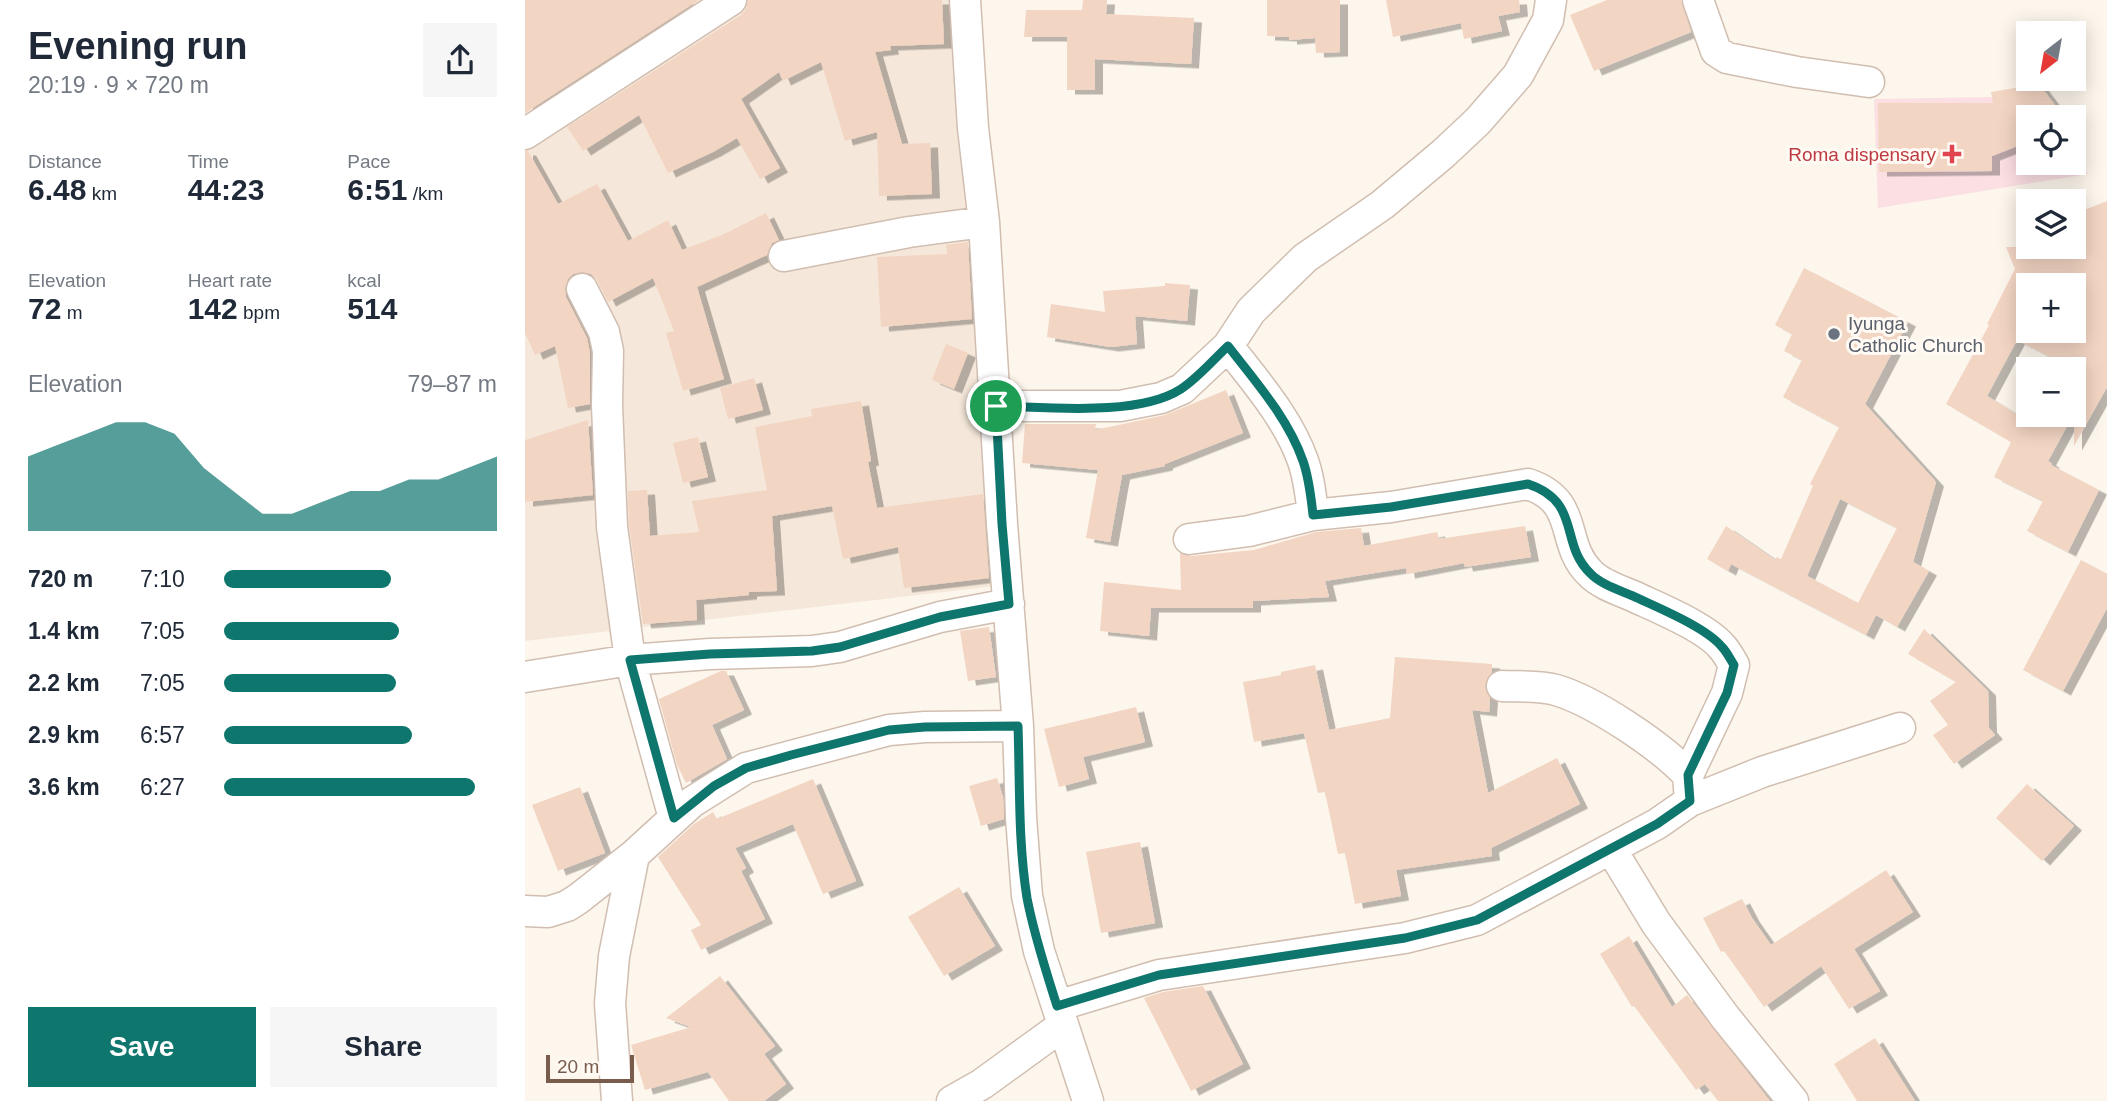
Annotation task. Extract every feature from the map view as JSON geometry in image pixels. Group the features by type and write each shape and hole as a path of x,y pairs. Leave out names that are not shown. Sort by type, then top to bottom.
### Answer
{"street":[{"path":"525,134 731,0"},
{"path":"965,0 973,128 984,222 1027,896 1039,951 1088,1101"},
{"path":"996,406 1120,406 1161,398 1182,389 1228,346 1251,311 1304,258 1382,205 1478,121 1518,75 1548,20 1551,0"},
{"path":"1698,0 1716,51 1727,58 1797,72 1869,82"},
{"path":"784,256 909,232 984,222"},
{"path":"582,289 607,341 612,527 630,660 674,818"},
{"path":"1228,346 1271,402 1302,458 1309,483 1313,515"},
{"path":"952,1101 982,1084 1060,1016 1159,975 1405,938 1477,920 1657,824 1689,788 1727,693 1734,665 1722,645 1683,620 1615,589 1590,574 1580,560 1565,516 1554,497 1545,490 1528,484 1391,507 1313,515 1249,531 1189,538"},
{"path":"525,677 630,660 826,649 940,617 1009,604"},
{"path":"1501,686 1553,689 1580,698 1662,751 1689,788"},
{"path":"525,911 548,912 567,906 634,855 703,794 746,768 889,730 1018,726"},
{"path":"1689,788 1762,772 1901,728"},
{"path":"1611,849 1664,934 1725,1017 1793,1101"},
{"path":"617,1101 610,1003 614,956 634,855"}],"shaded area":[{"path":"525,0 950,0 1004,585 525,641"},
{"name":"Roma dispensary","path":"2049,96 2053,105 2016,105 2016,175 2082,175 1878,208 1874,99"}],"building":[{"path":"525,0 699,0 525,113"},
{"path":"748,0 942,0 944,44 890,46 891,50 875,52 902,144 930,143 932,194 879,196 877,132 845,141 821,62 783,81 779,72 741,99 780,168 760,179 737,138 668,173 639,115 583,151 567,127 741,15"},
{"path":"1083,0 1107,0 1106,14 1194,18 1191,64 1095,59 1095,90 1067,90 1067,37 1024,37 1026,10 1082,10"},
{"path":"1267,0 1340,0 1340,52 1316,53 1315,38 1289,40 1289,37 1267,36"},
{"path":"1386,0 1519,0 1520,12 1498,16 1502,31 1464,39 1461,23 1393,37"},
{"path":"1607,0 1681,0 1691,32 1594,71 1570,15"},
{"path":"2016,88 2016,91 2044,91 2055,105 2016,105 2016,147 1992,156 1992,171 1879,172 1878,103 1993,103 1991,92"},
{"path":"525,151 528,151 558,204 597,184 628,241 668,220 682,250 722,235 766,213 779,240 772,243 767,255 697,287 724,379 683,391 666,333 674,331 653,278 608,302 597,280 591,274 582,272 573,274 568,279 565,289 566,297 587,338 590,353 590,404 568,408 555,346 535,355 525,333"},
{"path":"2107,201 2107,387 2086,425 2086,357 2050,357 2023,343 2086,343 2086,273 2016,273 2016,342 1987,396 2016,414 2016,427 2066,427 2048,461 2099,490 2068,552 2027,531 2043,501 1994,477 2011,442 1946,404 1989,325 1987,324 2015,269 2006,247 2016,247 2016,259 2086,259 2086,209"},
{"path":"968,242 972,319 881,327 877,257 947,254 946,245"},
{"path":"1804,268 1908,322 1865,404 1936,482 1913,562 1929,571 1897,627 1876,615 1866,635 1731,564 1728,571 1707,559 1726,526 1775,560 1776,557 1781,559 1813,486 1810,484 1839,427 1783,397 1802,360 1784,351 1792,334 1775,325","holes":["1840,499 1897,528 1858,603 1807,576"]},
{"path":"1165,283 1190,285 1187,321 1135,316 1137,344 1111,347 1047,337 1051,304 1105,312 1103,291 1165,286"},
{"path":"946,344 968,353 954,389 932,380"},
{"path":"754,378 763,410 728,419 720,388"},
{"path":"1226,390 1243,433 1165,466 1122,475 1110,542 1086,538 1098,470 1022,463 1025,424 1096,424 1095,430 1165,415"},
{"path":"861,401 877,508 983,494 989,578 904,588 898,547 843,559 832,506 772,516 777,591 696,600 697,620 643,624 629,525 628,491 647,490 650,536 699,532 692,501 767,490 755,427 812,416 811,409"},
{"path":"588,420 593,495 525,502 525,440"},
{"path":"2074,427 2085,427 2074,446"},
{"path":"698,437 708,477 683,483 673,443"},
{"path":"1525,526 1531,557 1465,567 1464,563 1407,574 1406,568 1325,581 1329,597 1253,601 1253,608 1151,608 1149,636 1100,631 1104,582 1181,590 1180,553 1191,556 1254,550 1316,532 1361,528 1364,546 1437,532 1439,539"},
{"path":"2081,560 2107,574 2107,608 2063,691 2023,670"},
{"path":"989,627 996,677 968,681 960,631"},
{"path":"1924,629 1988,691 1989,728 1995,735 1954,764 1933,735 1948,725 1930,701 1956,682 1908,654"},
{"path":"1395,657 1492,664 1492,672 1485,685 1490,698 1489,712 1472,710 1488,793 1557,758 1580,804 1491,848 1492,856 1396,870 1401,896 1355,904 1345,853 1338,854 1325,792 1318,793 1304,733 1254,742 1243,682 1315,665 1329,730 1390,718"},
{"path":"726,671 744,710 712,725 727,759 686,783 677,765 659,699"},
{"path":"1136,707 1145,742 1083,757 1089,779 1059,787 1044,729"},
{"path":"997,778 1003,797 1004,819 981,826 969,786"},
{"path":"813,779 856,881 823,894 793,824 735,848 746,868 741,871 765,919 701,950 691,930 701,925 658,857 694,824 713,812 717,819"},
{"path":"2027,784 2074,826 2042,861 1996,818"},
{"path":"580,787 605,853 558,871 532,805"},
{"path":"1140,842 1155,923 1101,933 1086,852"},
{"path":"1886,870 1913,912 1854,949 1880,991 1849,1009 1821,966 1764,1007 1724,951 1721,952 1703,918 1742,899 1771,945"},
{"path":"959,887 995,946 944,976 908,917"},
{"path":"1629,936 1672,1007 1687,995 1770,1101 1718,1101 1705,1084 1696,1090 1634,1006 1632,1007 1600,954"},
{"path":"720,976 775,1046 764,1054 786,1084 764,1101 729,1101 708,1072 645,1090 631,1045 691,1027 666,1018"},
{"path":"1203,986 1243,1064 1191,1091 1144,998"},
{"path":"1875,1038 1915,1101 1857,1101 1834,1064"}],"place":[{"name":"Roma dispensary","path":"1952,154"},
{"name":"Iyunga Catholic Church","path":"1834,334"}],"route":[{"path":"1228,346 1271,402 1302,458 1309,483 1313,515 1391,507 1528,484 1545,490 1554,497 1565,516 1580,560 1590,574 1615,589 1683,620 1707,635 1722,645 1734,665 1727,693 1697,751 1688,775 1690,801 1657,824 1477,920 1405,938 1159,975 1057,1006 1039,951 1027,896 1018,726 889,730 791,755 746,768 714,786 674,818 630,660 812,651 840,647 940,617 1009,604 996,406 1081,408 1120,406 1161,398 1182,389 1228,346"}]}
